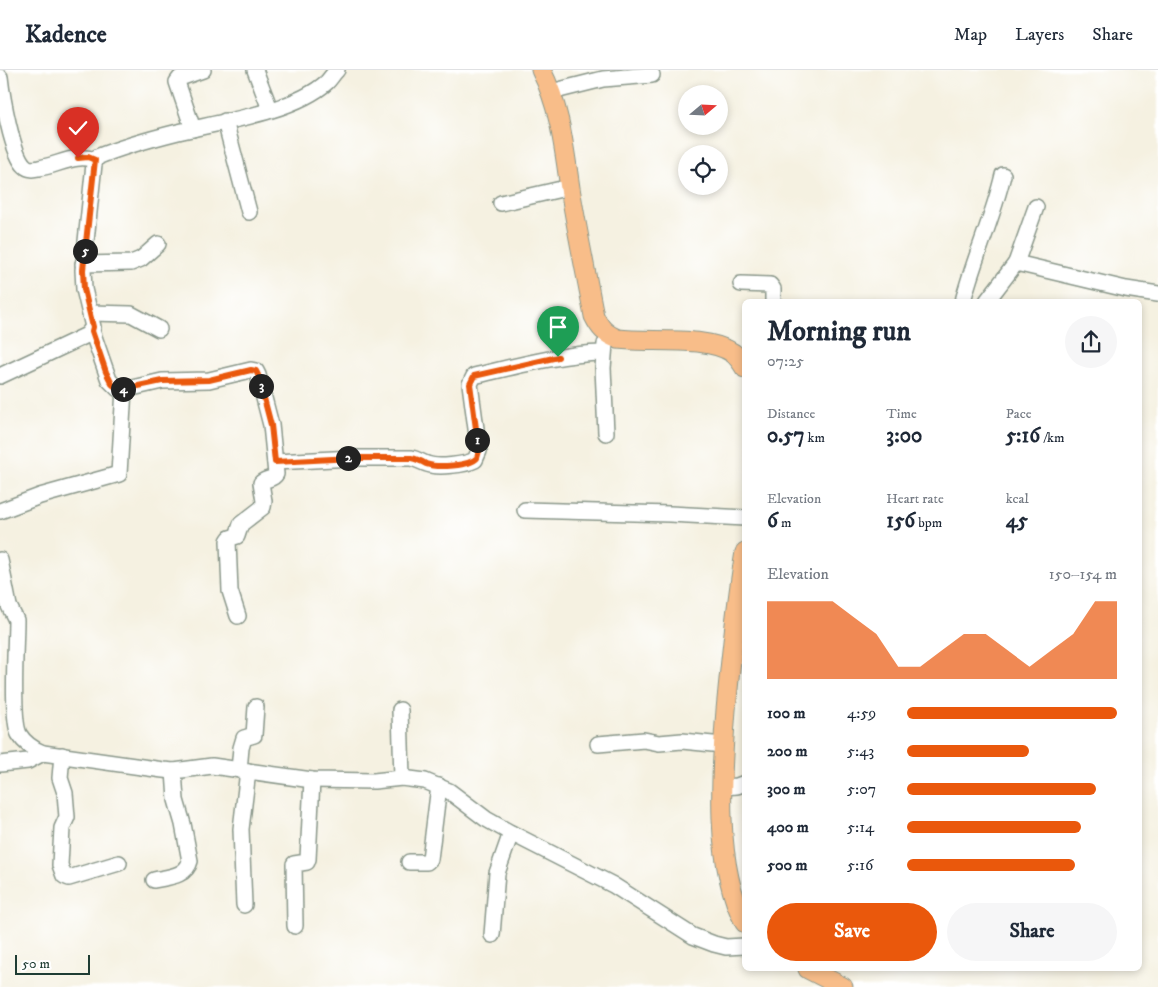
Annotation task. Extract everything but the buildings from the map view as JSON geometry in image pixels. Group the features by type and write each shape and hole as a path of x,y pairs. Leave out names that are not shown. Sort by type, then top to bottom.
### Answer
{"main road":[{"path":"541,70 551,92 563,137 570,187 594,316 606,344 618,339 708,344 724,348 742,357"},
{"path":"742,589 730,662 723,745 722,787 726,868 737,908 742,917"},
{"path":"812,971 843,987"}],"street":[{"path":"193,129 177,82 180,78 203,70"},
{"path":"255,70 270,109"},
{"path":"0,77 15,149 25,166 30,169 38,169 84,157 95,160 114,150 137,142 287,104 312,92 327,82 336,70"},
{"path":"551,92 595,76 652,75"},
{"path":"225,121 249,212"},
{"path":"95,160 83,264 84,289 93,327 92,331 109,380 118,389 124,389 162,381 209,380 251,370 256,371 258,375 271,425 275,476 261,483 263,507 246,518 241,524 237,536 230,538 228,541 230,591 238,616"},
{"path":"963,299 968,280 992,216 1003,175"},
{"path":"501,203 570,187"},
{"path":"989,299 1016,263 1036,207"},
{"path":"83,264 131,263 141,260 158,244"},
{"path":"1016,263 1140,297 1158,294"},
{"path":"741,284 770,285 773,289 772,299"},
{"path":"90,313 131,314 159,329"},
{"path":"0,376 92,331"},
{"path":"275,462 352,458 411,458 427,464 464,465 476,460 479,451 470,384 474,376 565,356 606,344 606,433"},
{"path":"0,511 40,496 119,474 124,389"},
{"path":"525,510 742,518"},
{"path":"0,560 9,606 16,620 15,716 18,732 33,749 43,753 174,771 205,766 312,780 374,781 402,778 419,780 449,791 486,819 613,885 693,936 726,947 742,946"},
{"path":"244,905 241,829 244,770 242,743 244,738 254,735 256,707"},
{"path":"400,710 402,778"},
{"path":"598,744 644,740 659,743 682,741 723,745"},
{"path":"0,764 28,760 43,753"},
{"path":"62,755 60,778 65,793 67,817 62,828 60,865 64,876 69,878 119,863"},
{"path":"154,880 182,873 189,868 190,861 183,824 176,800 174,771"},
{"path":"295,926 294,864 306,862 308,859 312,780"},
{"path":"722,787 742,784"},
{"path":"409,862 428,862 430,859 439,786"},
{"path":"492,935 498,874 511,833"}],"route":[{"path":"78,158 88,157 95,160 83,270 84,289 93,327 92,331 109,380 118,389 124,389 152,382 173,380 201,381 251,370 256,371 271,425 275,462 352,458 411,458 427,464 464,465 476,460 479,451 470,384 472,378 558,357"}]}
